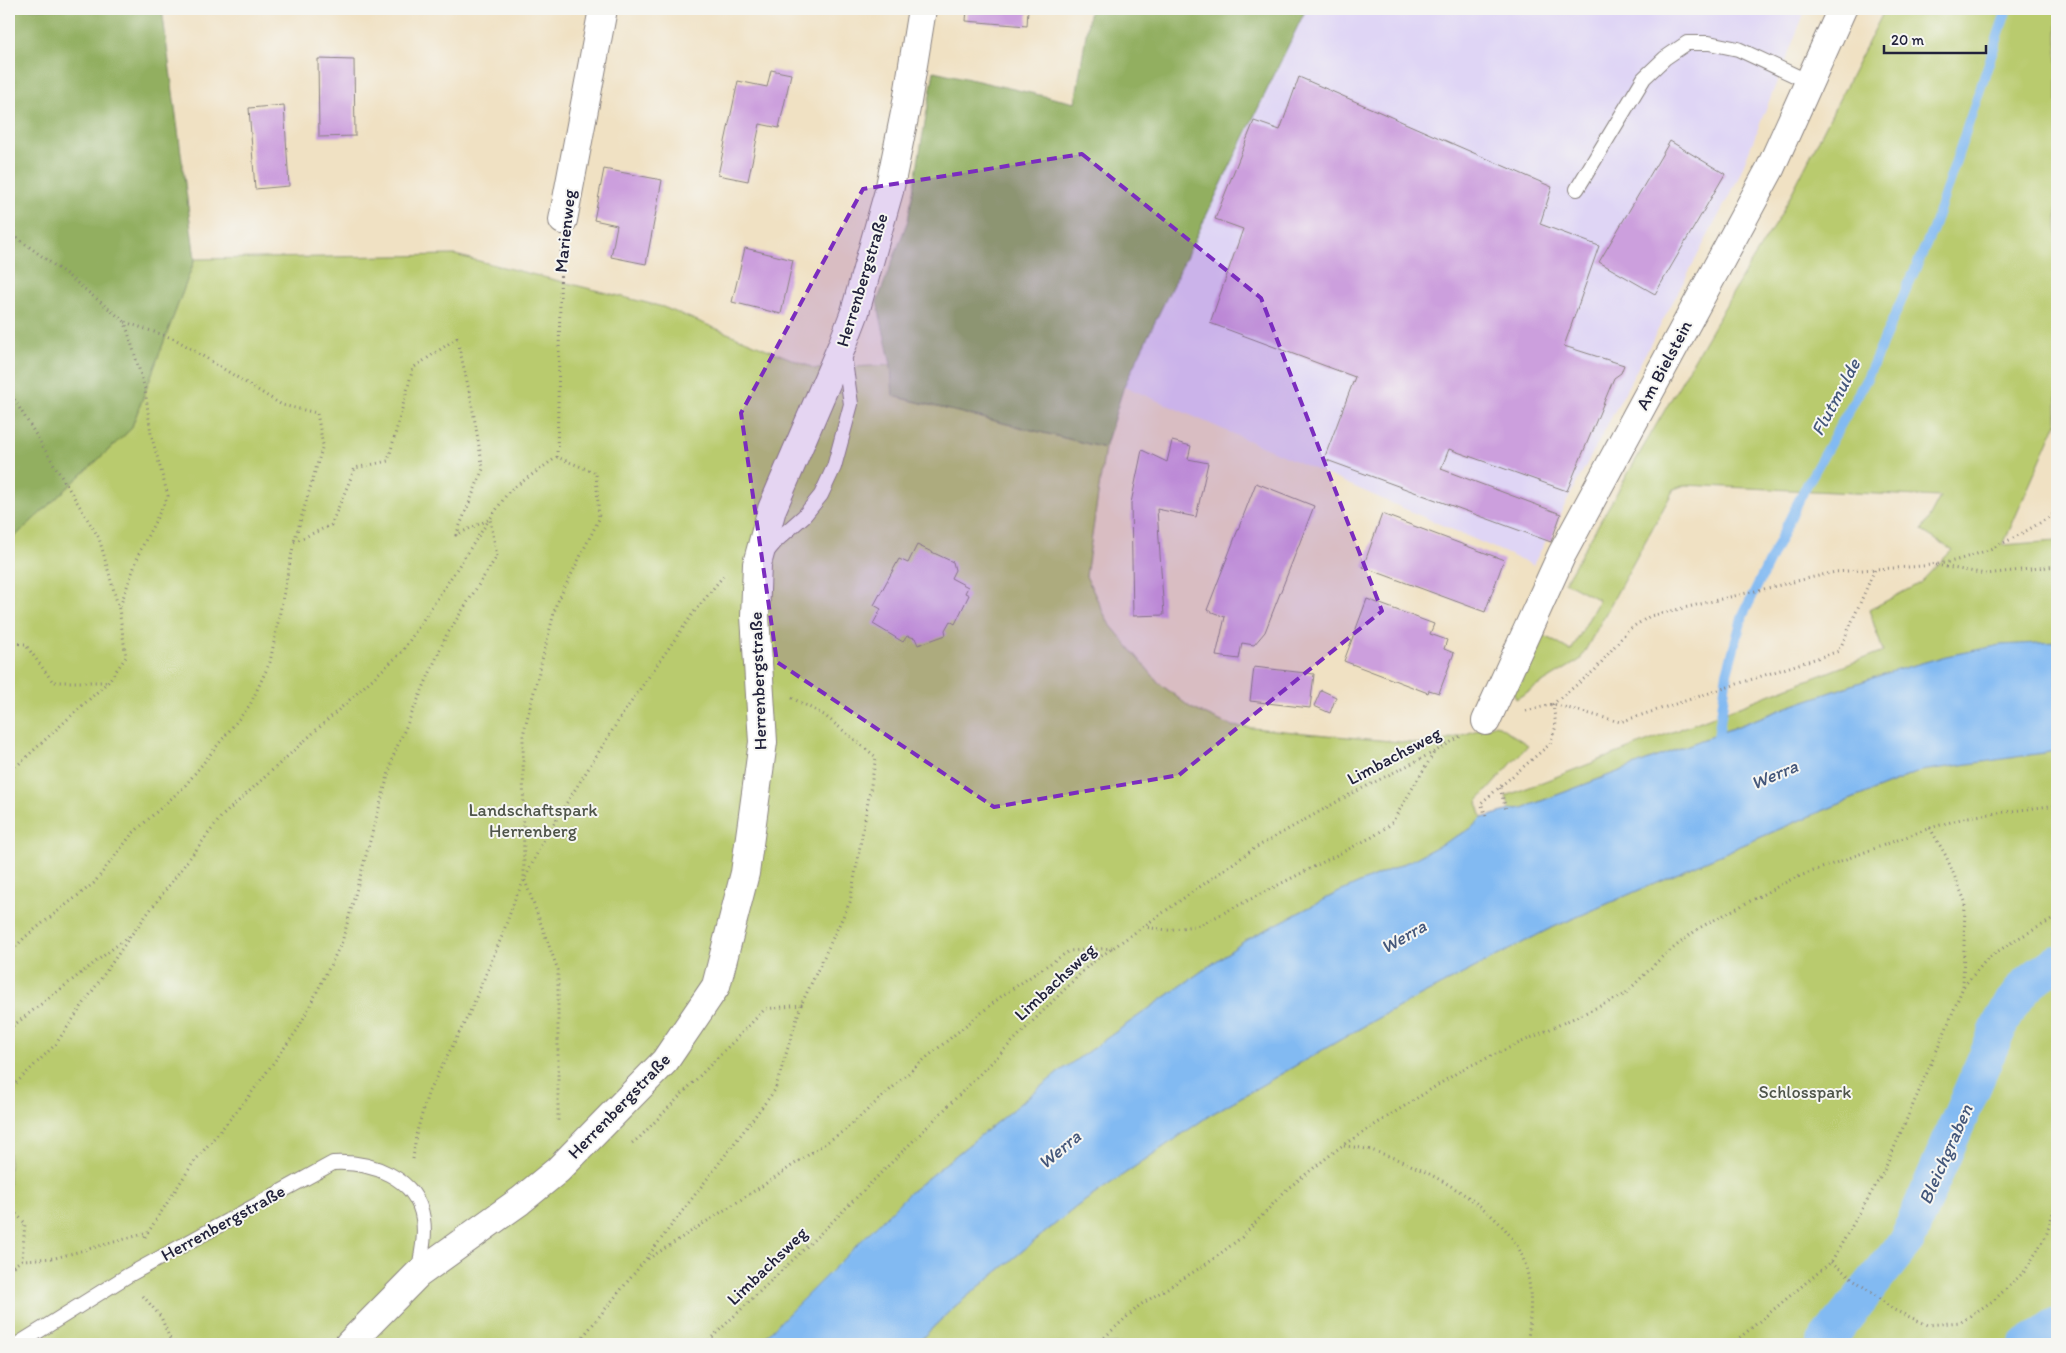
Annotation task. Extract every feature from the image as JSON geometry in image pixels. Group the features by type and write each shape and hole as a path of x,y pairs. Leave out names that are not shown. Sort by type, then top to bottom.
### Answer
{"street":[{"name":"Marienweg","path":"563,220 603,9"},
{"name":"Herrenbergstraße","path":"349,1344 418,1274 520,1201 558,1170 665,1061 716,986 745,873 763,742 755,616 757,564 772,509 855,312 889,191 906,108 922,9"},
{"name":"Am Bielstein","path":"1486,721 1562,554 1770,169 1842,9"}],"lane":[{"path":"1577,189 1644,78 1665,58 1687,43 1708,43 1738,49 1809,82"},
{"path":"757,564 777,540 804,516 820,495 834,467 851,404 842,346"},
{"name":"Herrenbergstraße","path":"18,1344 127,1276 333,1163 350,1162 366,1165 385,1172 401,1182 416,1197 424,1219 424,1240 418,1274"}],"path":[{"name":"Marienweg","path":"556,457 559,284 563,220"},
{"path":"9,232 66,274 124,322 175,339 282,405 317,413 323,445 294,542 270,662 250,705 184,787 132,834 94,883 26,937 9,954"},
{"path":"119,609 140,551 168,496 151,434 145,389 124,322"},
{"path":"294,542 331,525 355,468 388,461 413,368 457,338 471,399 483,469 456,535 490,519"},
{"path":"9,391 99,538 119,609 126,657 108,682 9,774"},
{"path":"9,1090 55,1045 132,934 221,817 402,652 508,491 556,457 596,473 600,519 556,605 523,735 524,878 558,970 558,1170"},
{"path":"1554,704 1595,670 1628,630 1650,616 1835,572 1933,565 1977,554 2021,534 2057,512"},
{"path":"9,1269 22,1260 55,1258 147,1233 193,1163 247,1099 298,1029 342,942 394,754 446,636 497,556 490,519"},
{"path":"416,1197 411,1173 416,1135 428,1092 469,1014 524,878 544,839 622,715 694,612 730,568 757,564"},
{"path":"1933,565 1986,574 2057,566"},
{"path":"1554,704 1620,722 1839,651 1875,569"},
{"path":"9,643 24,644 53,682 108,682"},
{"path":"1486,816 1481,803 1550,744 1556,726 1554,704"},
{"path":"577,1344 645,1260 775,1090 801,1005 850,902 876,757 824,715"},
{"name":"Limbachsweg","path":"706,1344 826,1228 1090,964 1256,848 1349,795 1436,751 1486,721"},
{"path":"1142,927 1168,930 1200,925 1374,836 1392,824 1436,751"},
{"path":"1500,788 1506,810"},
{"path":"1097,1344 1140,1305 1208,1263 1242,1237 1287,1189 1343,1145 1463,1069 1624,995 1662,957 1699,928 1792,879 1930,828 1968,817 2057,804"},
{"path":"1930,828 1946,856 1965,901 1963,987"},
{"path":"1732,1344 1831,1262 1884,1171 1963,987 1988,958 2014,940 2057,917"},
{"path":"9,1029 132,934"},
{"path":"645,1260 762,1186 845,1130 920,1063 1003,995 1069,951 1114,948"},
{"path":"625,1147 640,1137 765,1009 801,1005"},
{"path":"1343,1145 1372,1150 1409,1164 1478,1204 1498,1223 1516,1244 1526,1266 1532,1308 1527,1344"},
{"path":"1831,1262 1894,1310 1928,1325 1961,1322 1994,1300 2025,1271 2046,1236 2057,1200"},
{"path":"9,1207 24,1223 22,1260"},
{"path":"127,1276 161,1317 172,1344"}],"highlighted area":[{"path":"1082,154 1261,298 1382,611 1179,775 994,807 777,662 741,413 863,189"}],"shaded area":[{"path":"1306,9 1806,9 1737,181 1533,565 1124,386"}],"green space":[{"path":"9,9 162,9 195,259 131,429 9,542"},
{"path":"1090,9 1306,9 1124,386 1105,448 893,396 891,365 877,302 908,220 934,71 1075,103"},
{"name":"Schlosspark","path":"1885,9 2057,9 2057,422 2003,545 2057,541 2057,1344 916,1344 953,1308 1076,1207 1210,1115 1378,1018 1547,930 1805,818 1921,771 1890,672 1788,707 1523,808 1510,810 1506,796 1883,651 1869,610 1920,583 1952,550 1922,531 1940,497 1685,485 1674,489 1580,660 1516,699 1510,684 1538,632 1571,651 1599,600 1565,582 1745,272 1780,216"},
{"name":"Landschaftspark Herrenberg","path":"455,255 663,307 816,369 891,365 893,396 1105,448 1086,576 1108,622 1159,683 1191,708 1231,726 1432,745 1496,724 1528,745 1477,802 1482,818 1471,829 1412,860 1335,894 1246,940 1059,1072 909,1193 758,1344 9,1344 9,542 131,429 195,259"}],"water":[{"name":"Werra","path":"2057,642 2057,751 1921,771 1805,818 1547,930 1378,1018 1210,1115 1076,1207 953,1308 916,1344 758,1344 909,1193 1059,1072 1246,940 1335,894 1412,860 1470,829 1482,818 1523,808 1788,707 1890,672 1946,656 2001,645"}],"building":[{"path":"967,9 1028,9 1027,26 966,21"},
{"path":"318,59 354,60 355,136 319,137"},
{"path":"771,70 791,74 779,128 760,124 748,181 718,175 738,81 767,87"},
{"path":"1299,77 1552,187 1540,224 1599,246 1564,346 1624,365 1621,373 1614,378 1567,491 1449,449 1441,469 1561,514 1551,542 1324,459 1355,377 1210,323 1243,229 1215,219 1254,121 1280,130"},
{"path":"284,105 289,186 255,189 249,108"},
{"path":"1670,141 1725,174 1655,294 1599,262"},
{"path":"604,169 662,180 646,264 611,257 617,225 594,220"},
{"path":"745,248 793,260 781,314 732,302"},
{"path":"1172,441 1191,446 1188,459 1208,463 1196,517 1157,509 1164,615 1133,616 1131,503 1142,450 1167,462"},
{"path":"1256,483 1314,506 1265,632 1254,645 1242,643 1239,659 1216,656 1225,617 1207,610"},
{"path":"1382,514 1504,560 1485,612 1363,567"},
{"path":"917,545 953,562 955,570 951,578 968,587 965,593 969,595 955,624 950,621 945,630 946,635 918,645 915,638 907,636 903,642 873,624 881,609 874,605 899,559 908,563"},
{"path":"1367,599 1434,624 1430,634 1447,640 1444,649 1454,653 1439,693 1429,690 1428,693 1344,661"},
{"path":"1254,667 1314,674 1310,708 1250,701"},
{"path":"1321,690 1336,697 1330,713 1314,706"}],"waterway":[{"name":"Flutmulde","path":"1717,745 1727,673 1743,615 1804,490 1867,378 1933,229 2007,9"},
{"name":"Bleichgraben","path":"1824,1344 1907,1240 2007,1012 2018,995 2031,981 2057,963"},
{"name":"Bleichgraben","path":"2028,1344 2057,1326"}]}
